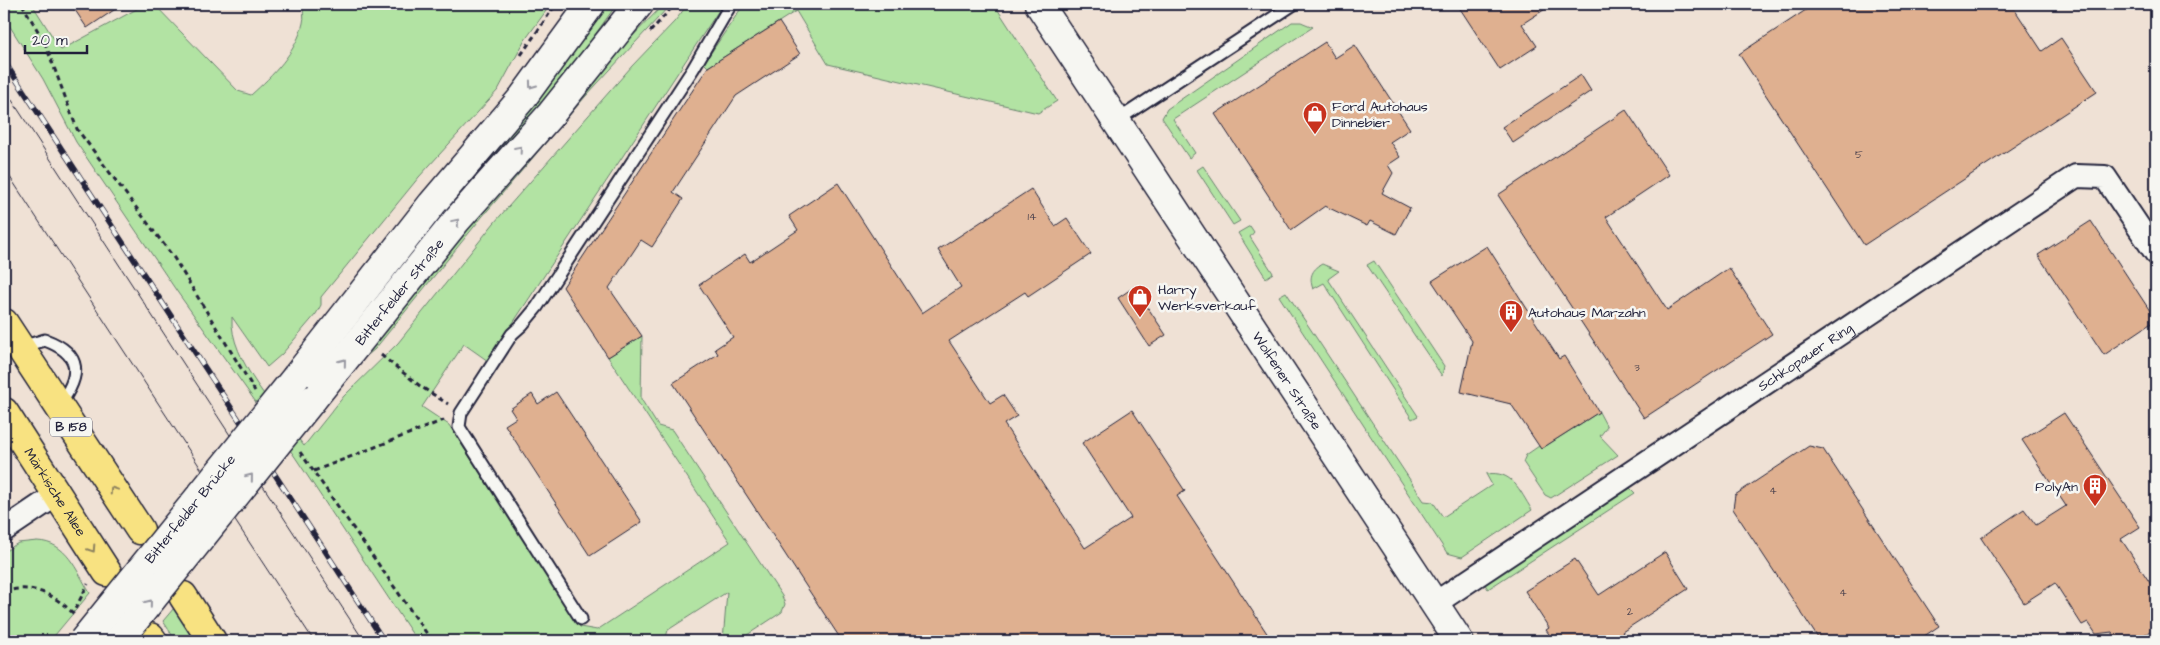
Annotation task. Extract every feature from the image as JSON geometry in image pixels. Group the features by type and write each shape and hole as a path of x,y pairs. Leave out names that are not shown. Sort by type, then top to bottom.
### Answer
{"main road":[{"name":"Bitterfelder Straße","path":"297,376 432,204 523,96 591,4"},
{"name":"Bitterfelder Straße","path":"312,400 487,186 551,114 639,4"},
{"name":"Wolfener Straße","path":"1039,4 1458,641"},
{"path":"432,204 487,186"},
{"name":"B 158","path":"4,323 140,530"},
{"name":"Bitterfelder Brücke","path":"83,641 297,376"},
{"name":"Bitterfelder Brücke","path":"118,641 312,400"},
{"name":"Märkische Allee","path":"4,412 105,570"},
{"path":"183,596 212,641"}],"street":[{"name":"Schkopauer Ring","path":"1434,604 2076,176 2106,177 2156,253"},
{"path":"4,530 56,495"}],"lane":[{"path":"581,619 459,427 461,413 512,334 537,307 693,69 731,4"},
{"path":"1116,120 1294,4"},
{"path":"20,347 45,340 57,344 69,352 74,364 75,379 58,406"}],"path":[{"path":"22,4 45,43 76,129 174,258 256,392"},
{"path":"381,355 420,386 461,413"},
{"path":"314,471 461,413"},
{"path":"296,448 432,641"},
{"path":"4,592 32,589 48,594 58,599 73,614 88,582 105,570"}],"green space":[{"path":"4,4 32,4 61,50 146,4 154,4 238,91 251,95 283,63 295,44 304,21 304,4 551,4 525,40 498,90 419,177 321,297 321,305 316,314 282,354 267,367 232,317 233,333 238,351 247,368 269,402 304,446 344,396 398,343 494,223 632,66 675,21 688,4 723,4 488,361 464,344 422,407 449,425 580,627 597,630 730,542 608,357 642,336 641,399 658,426 672,430 782,596 785,604 782,612 738,641 723,641 727,592 668,630 665,641 417,641 295,457 178,293 76,142 43,79 4,17"},
{"path":"604,4 617,4 561,82 336,354 328,349"},
{"path":"664,4 671,4 585,97 482,217 375,349 362,360 477,213 620,49"},
{"path":"744,4 994,4 1057,101 1038,113 828,64 796,11 708,67 704,63"},
{"path":"1292,22 1301,22 1313,27 1173,119 1195,153 1189,158 1162,118 1167,109"},
{"path":"1203,166 1240,221 1233,225 1197,170"},
{"path":"1250,226 1254,232 1250,237 1273,273 1266,278 1238,233"},
{"path":"1374,261 1444,366 1442,376 1367,265"},
{"path":"1322,264 1339,271 1328,279 1418,416 1412,419 1324,283 1313,289 1312,275 1315,269"},
{"path":"1286,292 1424,501 1433,502 1443,517 1492,485 1486,474 1495,474 1509,478 1519,489 1532,510 1462,557 1447,553 1279,296"},
{"path":"1599,412 1607,427 1600,436 1618,455 1551,498 1545,495 1523,462 1526,455 1539,446 1541,449"},
{"path":"1630,488 1635,493 1488,589 1484,583"},
{"path":"37,541 56,546 63,552 70,559 90,593 50,641 4,641 4,552 18,543"},
{"path":"174,608 196,641 176,641 163,621"}],"building":[{"path":"71,4 123,4 87,28"},
{"path":"1457,4 1553,4 1522,24 1537,46 1500,70"},
{"path":"1815,4 2011,4 2042,51 2061,38 2097,92 1864,245 1739,54"},
{"path":"779,22 800,54 736,96 673,192 683,199 652,247 641,240 609,288 642,336 608,357 563,287 708,67"},
{"name":"Ford Autohaus Dinnebier","path":"1325,42 1335,58 1355,45 1410,129 1390,142 1400,157 1388,165 1393,173 1382,193 1410,208 1396,234 1370,221 1367,226 1325,206 1291,230 1215,114"},
{"path":"1581,75 1591,91 1513,143 1502,127"},
{"path":"1626,110 1669,175 1606,217 1667,310 1729,268 1772,334 1644,418 1498,195"},
{"path":"838,183 922,313 961,287 938,250 1031,189 1055,226 1067,218 1091,254 1028,296 1025,292 949,341 990,403 1003,395 1017,416 1004,424 1085,548 1131,518 1082,443 1132,410 1185,491 1177,496 1272,641 842,641 673,383 718,354 715,349 733,337 699,285 745,254 750,262 798,230 789,216"},
{"path":"2091,221 2156,320 2104,355 2038,255"},
{"name":"Autohaus Marzahn","path":"1487,246 1559,359 1564,356 1599,412 1541,449 1511,404 1461,392 1472,341 1432,281"},
{"path":"1134,287 1166,335 1149,346 1118,298"},
{"path":"556,392 642,522 590,556 505,425 516,418 510,409 532,394 538,404"},
{"name":"PolyAn","path":"2064,413 2140,527 2121,539 2156,592 2156,627 2135,641 2118,641 2112,632 2096,634 2088,622 2082,625 2055,583 2024,603 1981,538 2024,509 2036,525 2066,506 2022,440"},
{"path":"1809,446 1823,449 1939,626 1917,641 1820,641 1733,509 1735,495"},
{"path":"1665,552 1688,589 1622,632 1629,641 1554,641 1546,630 1549,628 1525,591 1575,559 1599,595"}],"tram line":[{"path":"4,88 364,641"},
{"path":"4,168 314,641"}],"railway":[{"path":"4,61 384,641"}],"place":[{"name":"Ford Autohaus Dinnebier","path":"1315,135"},
{"name":"Harry Werksverkauf","path":"1140,318"},
{"name":"Autohaus Marzahn","path":"1511,333"},
{"name":"PolyAn","path":"2095,507"}]}
